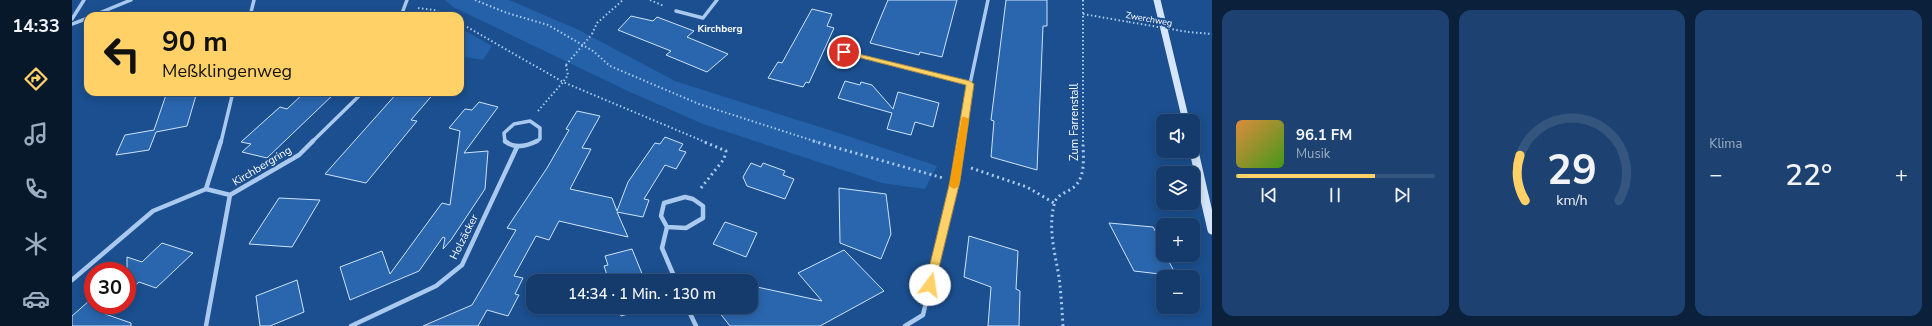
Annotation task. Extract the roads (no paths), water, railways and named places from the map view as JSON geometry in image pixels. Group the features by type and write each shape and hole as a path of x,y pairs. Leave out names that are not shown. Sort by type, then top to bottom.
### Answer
{"main road":[{"path":"1157,0 1184,114"},
{"path":"1196,158 1212,230"}],"street":[{"path":"72,19 84,0"},
{"path":"102,12 131,0"},
{"path":"251,12 254,0"},
{"path":"403,12 407,0"},
{"path":"676,11 703,18 717,0"},
{"path":"905,326 923,315 955,181 970,84 988,0"},
{"path":"72,24 84,20"},
{"path":"838,67 844,52 970,84"},
{"path":"206,188 227,121 232,96"},
{"name":"Kirchbergring","path":"206,326 230,196 299,155 359,96"},
{"path":"530,121 540,128 540,139 528,146 517,147 505,142 504,133 514,124 530,121"},
{"name":"Holzäcker","path":"351,326 436,286 462,265 517,147"},
{"path":"72,280 153,211 206,188 230,196"},
{"path":"666,227 679,229 693,228 703,218 703,206 693,197 677,196 664,203 661,216 666,227 662,248 673,274"},
{"path":"691,314 696,326"}],"district":[{"name":"Kirchberg","path":"720,29"}]}
